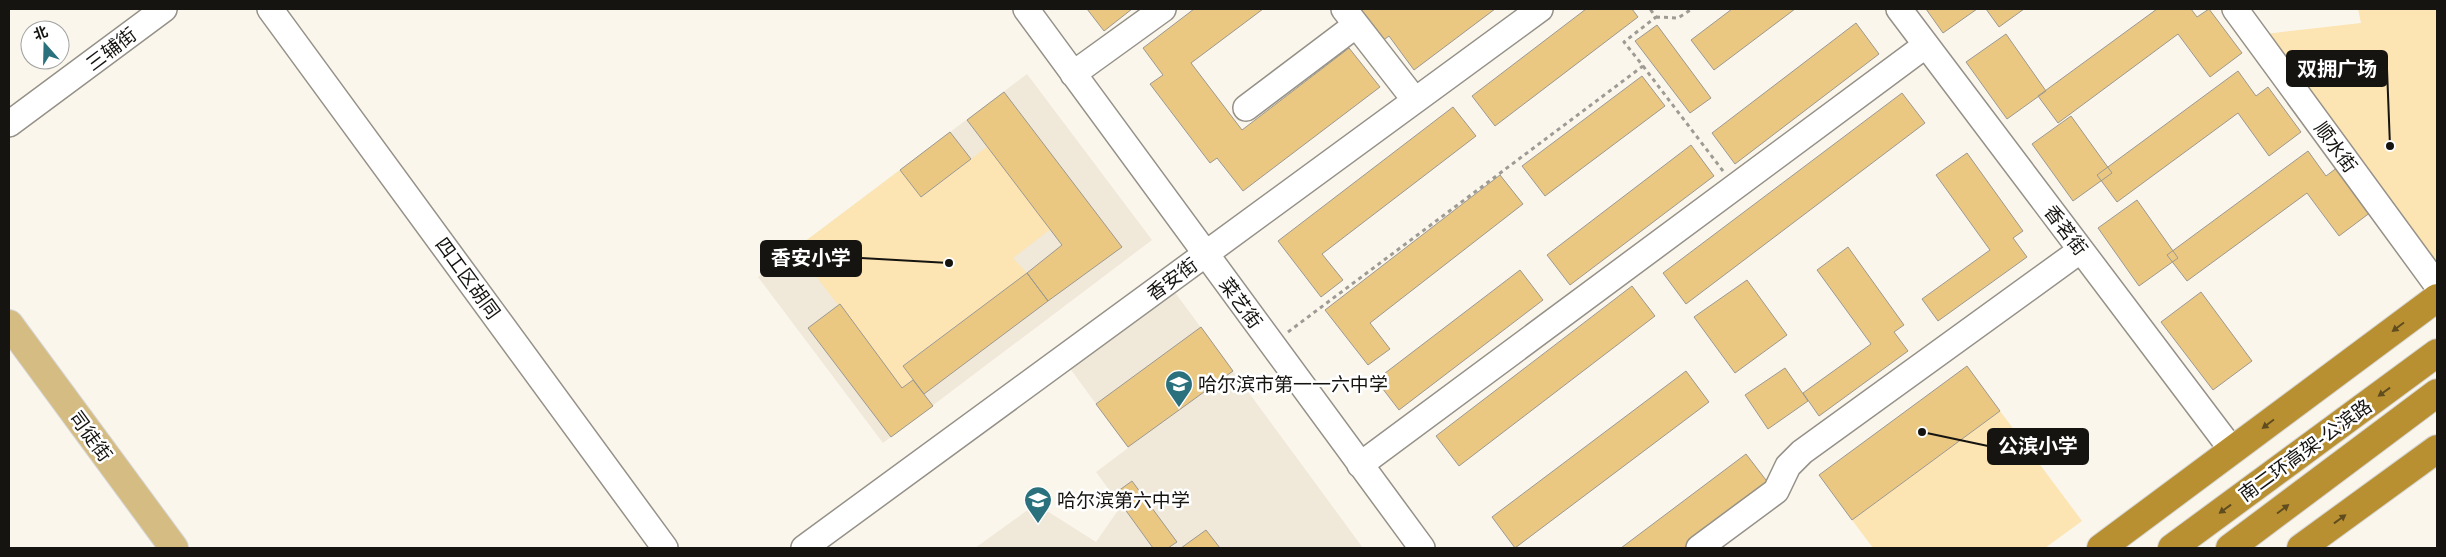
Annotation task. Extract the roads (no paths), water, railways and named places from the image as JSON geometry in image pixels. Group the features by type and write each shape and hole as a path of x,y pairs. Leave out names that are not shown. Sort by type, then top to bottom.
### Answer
{"highway":[{"path":"2101,548 2437,298"},
{"name":"南二环高架-公滨路","path":"2172,548 2437,352"},
{"name":"南二环高架-公滨路","path":"2230,548 2437,393"},
{"path":"2301,548 2437,449"},
{"path":"2130,548 2232,450"}],"main road":[{"name":"司徒街","path":"9,324 174,548"}],"street":[{"name":"三辅街","path":"9,124 164,9"},
{"name":"四工区胡同","path":"270,9 666,548"},
{"name":"菜艺街","path":"1026,9 1422,548"},
{"path":"1073,74 1163,9"},
{"name":"香安街","path":"804,548 1540,9"},
{"name":"香茗街","path":"1900,9 2232,450"},
{"name":"顺水街","path":"2235,9 2437,285"},
{"path":"1246,108 1350,17 1407,90"},
{"path":"1360,465 1926,45"},
{"path":"1699,548 1776,491 1788,466 1802,452 2081,250"}],"place":[{"name":"双拥广场","path":"2390,146"},
{"name":"香安小学","path":"949,263"},
{"name":"哈尔滨市第一一六中学","path":"1179,408"},
{"name":"公滨小学","path":"1922,432"},
{"name":"哈尔滨第六中学","path":"1038,524"}]}
